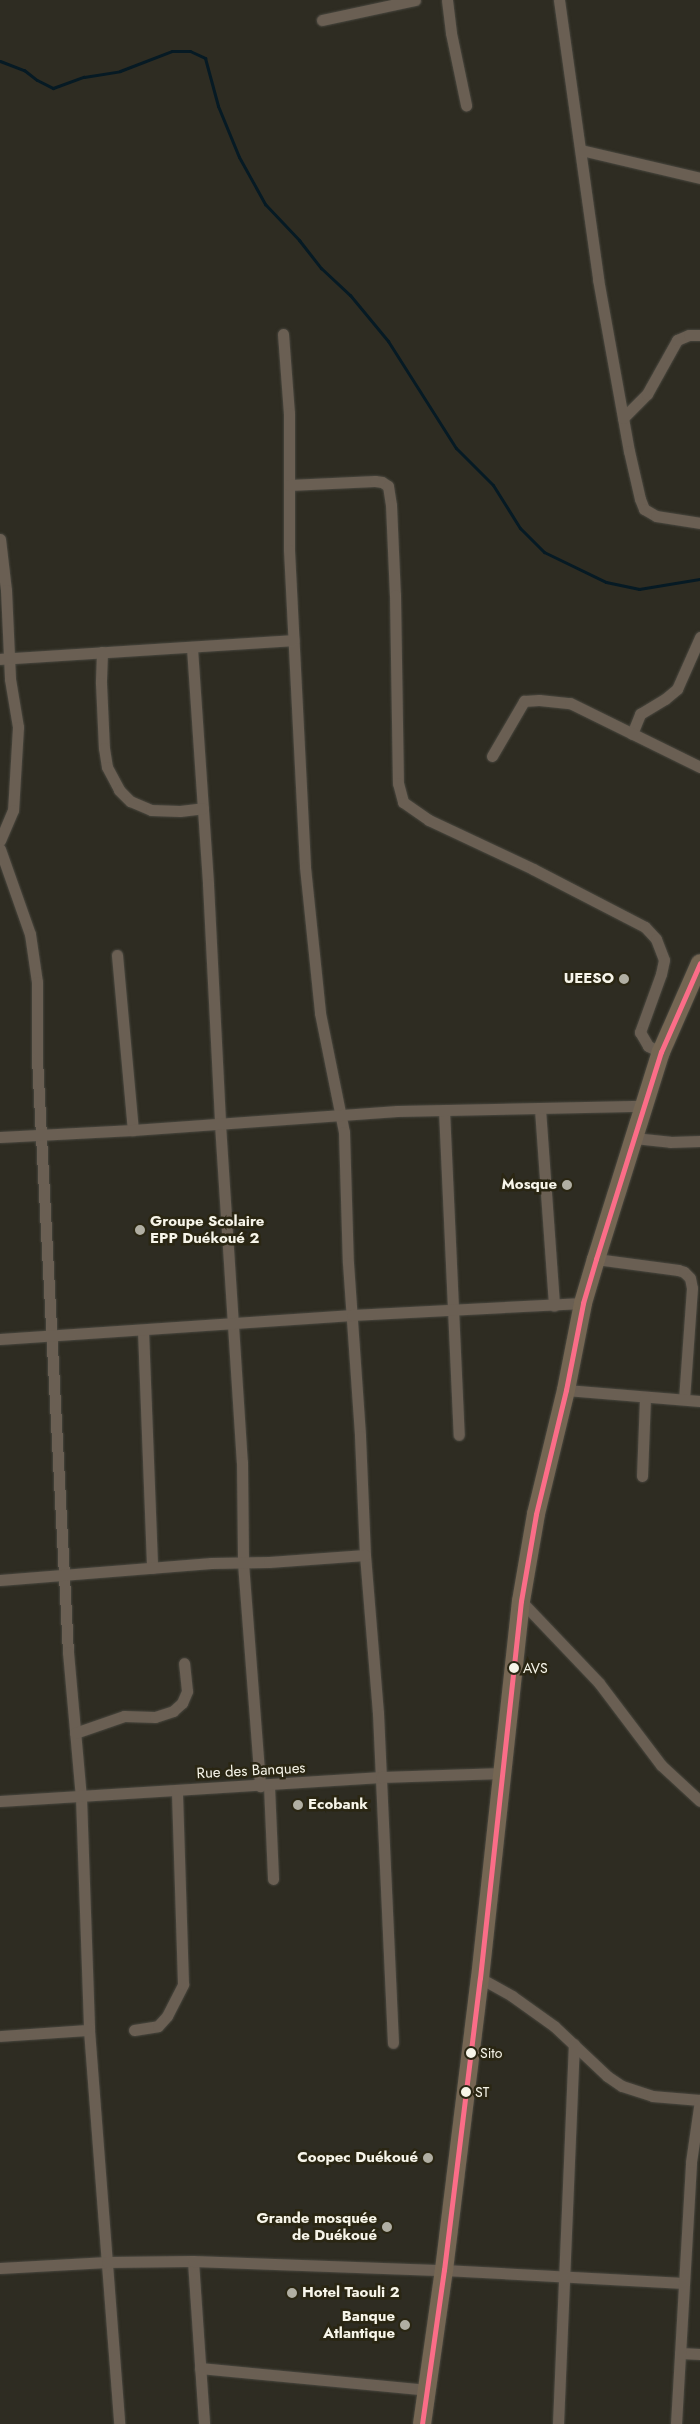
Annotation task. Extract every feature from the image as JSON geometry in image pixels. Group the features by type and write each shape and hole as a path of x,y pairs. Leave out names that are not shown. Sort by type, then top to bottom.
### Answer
{"main road":[{"path":"422,2424 444,2270 480,1978 521,1601 536,1514 566,1390 583,1303 596,1259 662,1052 700,963"}],"street":[{"path":"322,20 415,0"},
{"path":"447,0 450,33 466,105"},
{"path":"559,0 598,278 635,480 644,508 656,516 700,523"},
{"path":"581,150 700,178"},
{"path":"283,334 289,413 293,640 305,867 320,1013 342,1114 365,1555 376,1679 393,2043"},
{"path":"623,418 640,404 651,389 677,340 689,335 700,335"},
{"path":"289,485 375,481 382,482 388,486 391,504 395,595 397,764 400,794 404,802 412,810 428,820 533,869 645,927 656,939 664,960 661,974 640,1032 648,1046 662,1052"},
{"path":"0,539 6,590 4,659 18,727 12,810 0,840"},
{"path":"632,734 640,714 665,699 677,689 700,637"},
{"path":"4,659 293,640"},
{"path":"192,648 204,808 220,1124 242,1462 243,1563 273,1878"},
{"path":"102,652 101,683 104,748 107,767 119,790 130,801 152,810 180,812 204,808"},
{"path":"492,756 524,701 539,700 570,703 700,766"},
{"path":"0,849 30,934 37,982 36,1028 64,1576 81,1797 89,2030 119,2424"},
{"path":"117,955 133,1130"},
{"path":"0,1137 133,1130 342,1114 644,1106"},
{"path":"540,1109 554,1306"},
{"path":"444,1110 452,1310 460,1435"},
{"path":"634,1138 670,1142 700,1141"},
{"path":"596,1259 678,1270 684,1272 690,1278 692,1288 684,1399"},
{"path":"0,1338 352,1315 583,1303"},
{"path":"143,1330 152,1568"},
{"path":"566,1390 700,1401"},
{"path":"642,1476 646,1397"},
{"path":"0,1580 211,1563 243,1563 365,1555"},
{"path":"521,1601 598,1683 661,1765 700,1801"},
{"path":"75,1734 124,1716 155,1717 172,1711 182,1703 187,1691 184,1663"},
{"name":"Rue des Banques","path":"0,1801 265,1786 380,1777 503,1773"},
{"path":"134,2030 158,2026 167,2016 182,1984 177,1790"},
{"path":"480,1978 531,2009 574,2044 615,2082 632,2091 652,2096 700,2100 691,2162 676,2424"},
{"path":"0,2036 89,2030"},
{"path":"558,2424 574,2044"},
{"path":"688,2226 700,2226"},
{"path":"193,2261 204,2424"},
{"path":"0,2268 107,2262 193,2261 564,2275 684,2283"},
{"path":"680,2353 700,2354"},
{"path":"200,2368 427,2390"}],"waterway":[{"path":"0,61 24,70 37,80 53,88 84,77 120,71 172,51 190,51 205,58 218,106 239,157 265,204 299,240 321,268 350,295 388,341 456,448 493,485 520,528 544,552 606,582 639,589 700,579"}],"transit line":[{"path":"422,2424 444,2270 480,1978 521,1601 536,1514 566,1390 583,1303 596,1259 661,1052 700,963"}],"place":[{"name":"UEESO","path":"624,979"},
{"name":"Mosque","path":"567,1185"},
{"name":"Groupe Scolaire EPP Duékoué 2","path":"140,1230"},
{"name":"AVS","path":"514,1668"},
{"name":"Ecobank","path":"298,1805"},
{"name":"Sito","path":"471,2053"},
{"name":"ST","path":"466,2092"},
{"name":"Coopec Duékoué","path":"428,2158"},
{"name":"Grande mosquée de Duékoué","path":"387,2227"},
{"name":"Hotel Taouli 2","path":"292,2293"},
{"name":"Banque Atlantique","path":"405,2325"}]}
